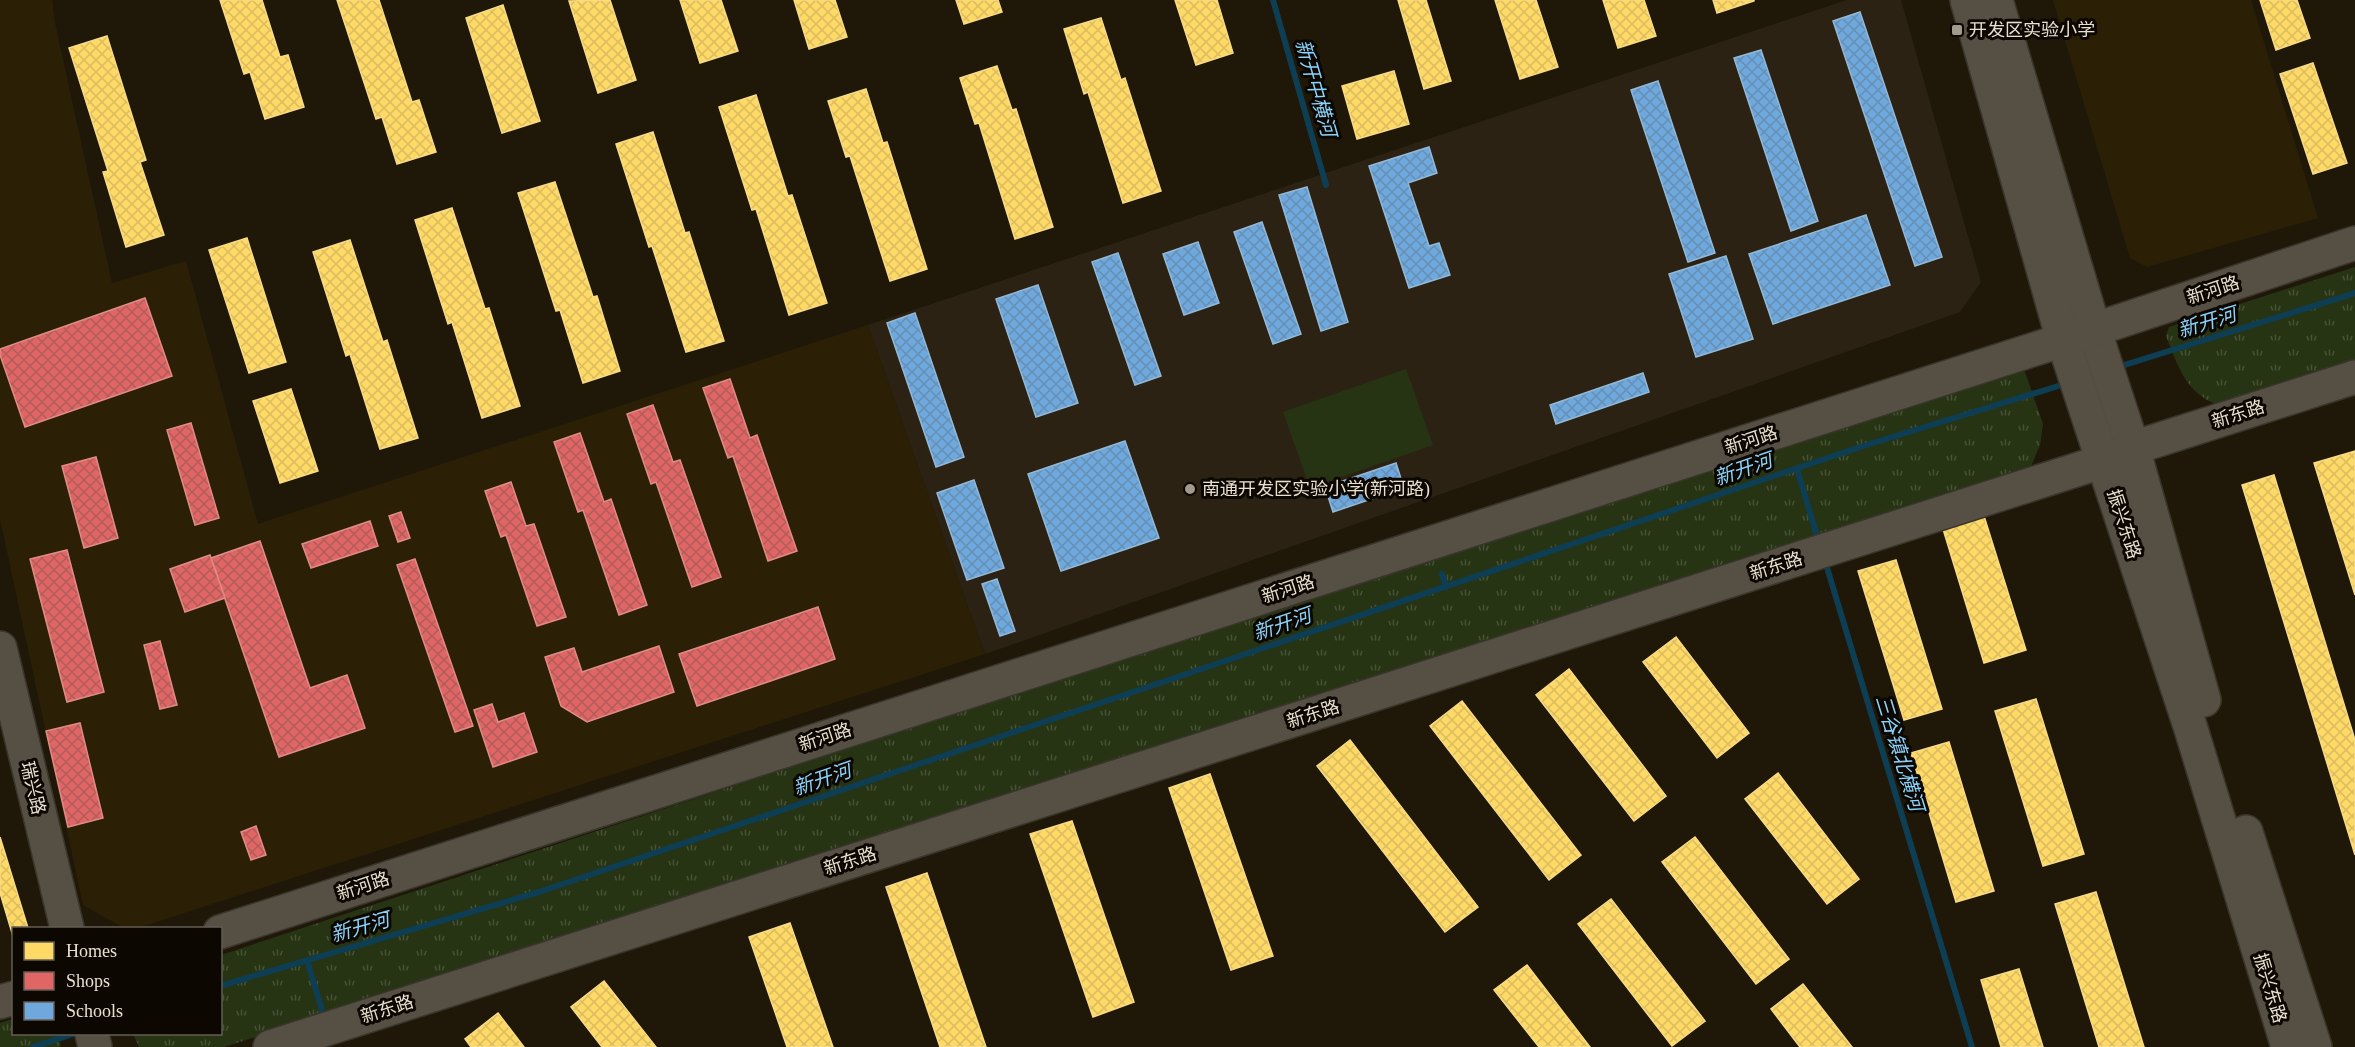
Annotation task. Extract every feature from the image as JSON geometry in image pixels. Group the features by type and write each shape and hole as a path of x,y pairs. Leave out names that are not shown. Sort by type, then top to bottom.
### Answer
{"street":[{"name":"振兴东路","path":"1967,0 2072,367 2191,729 2288,1047"},
{"name":"振兴东路","path":"1996,0 2097,340 2133,448 2206,706 2315,1047"},
{"name":"新河路","path":"222,931 2072,367 2097,340 2355,243"},
{"name":"新东路","path":"270,1047 2104,461 2133,448 2355,377"},
{"name":"瑞兴路","path":"0,648 67,927"}],"shaded area":[{"path":"0,0 52,0 55,23 112,283 186,261 258,524 868,325 985,654 141,927 122,927 83,905 0,519"},
{"name":"南通开发区实验小学(新河路)","path":"1847,0 1901,0 1981,282 1960,312 985,654 868,325"},
{"path":"2053,0 2251,0 2318,218 2147,267 2130,258"}],"green space":[{"path":"2355,267 2355,366 2227,408 2203,397 2187,381 2166,336 2169,327"},
{"path":"2004,367 2015,367 2025,372 2043,424 2040,445 2029,471 224,1047 139,1047 133,1035 222,1035 222,955"},
{"path":"1406,369 1433,445 1310,488 1283,412"},
{"path":"12,1019 12,1035 57,1035 61,1047 0,1047 0,1023"}],"building: Homes":[{"path":"220,0 262,0 280,57 288,55 304,107 265,119 250,72 244,74"},
{"path":"337,0 379,0 412,102 419,100 436,152 397,164 382,117 376,119"},
{"path":"610,0 636,80 598,93 569,1"},
{"path":"680,0 721,0 738,51 700,63"},
{"path":"794,0 835,0 847,37 809,49"},
{"path":"956,0 998,0 1002,12 964,24"},
{"path":"1175,0 1217,0 1233,53 1196,65"},
{"path":"1398,0 1426,0 1451,81 1424,89"},
{"path":"1495,0 1536,0 1558,67 1520,79"},
{"path":"1603,0 1644,0 1656,36 1618,48"},
{"path":"1713,0 1754,0 1754,1 1717,13"},
{"path":"2260,0 2297,0 2310,38 2276,50"},
{"path":"503,5 540,121 502,133 466,18"},
{"path":"1101,18 1121,80 1125,78 1161,191 1123,203 1088,92 1084,94 1064,29"},
{"path":"107,36 146,160 140,162 164,235 126,247 103,172 108,171 69,48"},
{"path":"2313,63 2347,163 2313,174 2280,74"},
{"path":"997,66 1012,110 1016,109 1053,227 1015,239 979,123 975,124 960,78"},
{"path":"1394,71 1409,124 1357,139 1342,86"},
{"path":"866,89 883,143 887,142 927,269 890,281 850,156 846,157 828,101"},
{"path":"756,95 788,196 792,195 827,303 789,315 756,209 752,210 719,107"},
{"path":"653,132 685,233 689,232 724,341 686,352 616,144"},
{"path":"555,182 593,297 597,296 620,371 583,383 560,310 556,311 518,193"},
{"path":"452,208 485,309 489,308 520,406 482,418 452,322 448,324 415,220"},
{"path":"247,238 286,362 249,373 209,250"},
{"path":"350,240 383,342 387,340 418,438 380,449 350,354 346,356 313,252"},
{"path":"291,389 318,471 280,483 253,401"},
{"path":"2355,451 2355,595 2314,463"},
{"path":"2274,475 2355,740 2355,855 2242,485"},
{"path":"1984,516 2026,650 1984,663 1943,529"},
{"path":"1896,560 1942,709 1904,720 1858,571"},
{"path":"1676,637 1749,733 1717,758 1643,662"},
{"path":"1569,669 1666,796 1634,821 1536,695"},
{"path":"2036,699 2084,854 2043,866 1995,711"},
{"path":"1462,701 1581,855 1549,880 1430,726"},
{"path":"1350,740 1478,907 1445,932 1317,766"},
{"path":"1949,742 1994,891 1956,902 1911,753"},
{"path":"1778,773 1859,879 1827,904 1745,799"},
{"path":"1210,774 1273,956 1231,970 1169,788"},
{"path":"1072,821 1134,1002 1093,1017 1030,834"},
{"path":"0,837 28,927 12,927 12,933 0,893"},
{"path":"1695,837 1789,959 1756,984 1662,862"},
{"path":"927,873 986,1047 940,1047 886,887"},
{"path":"2096,892 2144,1047 2099,1047 2055,904"},
{"path":"1611,899 1705,1021 1672,1046 1578,924"},
{"path":"790,923 833,1047 787,1047 749,937"},
{"path":"1527,965 1590,1047 1539,1047 1494,990"},
{"path":"2019,969 2043,1047 2001,1047 1981,980"},
{"path":"604,981 656,1047 602,1047 571,1007"},
{"path":"1803,984 1852,1047 1800,1047 1771,1009"},
{"path":"498,1013 524,1047 471,1047 465,1039"}],"building: Shops":[{"path":"145,298 172,376 25,427 0,355 0,349"},
{"path":"730,379 750,438 757,435 797,551 768,561 733,456 728,458 703,388"},
{"path":"653,405 673,462 680,460 721,577 692,587 656,482 651,484 627,414"},
{"path":"191,423 219,518 195,525 167,430"},
{"path":"580,433 604,502 611,499 647,605 619,615 583,510 578,512 554,442"},
{"path":"96,457 118,538 84,548 62,466"},
{"path":"511,482 526,526 534,524 566,617 537,626 506,535 501,537 485,491"},
{"path":"401,512 410,538 398,542 389,516"},
{"path":"370,521 378,546 311,568 302,544"},
{"path":"260,541 310,688 347,675 365,728 279,757 211,558"},
{"path":"67,550 104,692 67,702 30,559"},
{"path":"210,555 225,598 185,612 170,569"},
{"path":"415,559 473,726 455,732 397,565"},
{"path":"818,607 835,659 697,706 679,654"},
{"path":"160,641 177,705 160,709 144,645"},
{"path":"659,646 674,692 587,722 561,706 545,657 574,648 582,672"},
{"path":"492,704 498,722 524,713 537,752 493,767 474,710"},
{"path":"80,723 103,818 68,827 46,731"},
{"path":"256,826 266,855 251,860 241,832"}],"building: Schools":[{"path":"1860,12 1942,257 1915,266 1833,21"},
{"path":"1761,50 1818,221 1791,231 1734,58"},
{"path":"1658,81 1715,253 1688,262 1631,90"},
{"path":"1429,147 1437,173 1408,183 1429,246 1439,243 1450,275 1409,288 1369,166"},
{"path":"1307,187 1348,322 1321,331 1279,195"},
{"path":"1866,215 1890,285 1773,324 1749,254"},
{"path":"1262,222 1301,334 1273,344 1234,232"},
{"path":"1198,242 1219,303 1184,315 1163,254"},
{"path":"1118,253 1161,376 1135,385 1092,262"},
{"path":"1726,256 1753,339 1696,357 1669,274"},
{"path":"1038,285 1078,403 1036,417 996,299"},
{"path":"915,313 964,457 936,467 887,323"},
{"path":"1643,373 1649,392 1556,424 1550,405"},
{"path":"1125,441 1159,538 1061,571 1028,474"},
{"path":"1396,463 1404,488 1333,512 1325,487"},
{"path":"974,480 1004,568 967,580 937,493"},
{"path":"997,579 1015,631 1000,636 982,584"}],"waterway":[{"name":"新开中横河","path":"1273,0 1326,185"},
{"name":"新开河","path":"2118,367 2355,293"},
{"name":"新开河","path":"222,985 539,892 1860,447 2068,383"},
{"name":"三谷镇北横河","path":"1797,469 1819,543"},
{"name":"三谷镇北横河","path":"1825,561 1972,1047"},
{"name":"新开中横河","path":"1442,574 1446,587"},
{"path":"307,960 324,1017"},
{"name":"新开河","path":"33,1047 70,1035"}],"place":[{"name":"开发区实验小学","path":"1957,30"},
{"name":"南通开发区实验小学(新河路)","path":"1190,489"}]}
